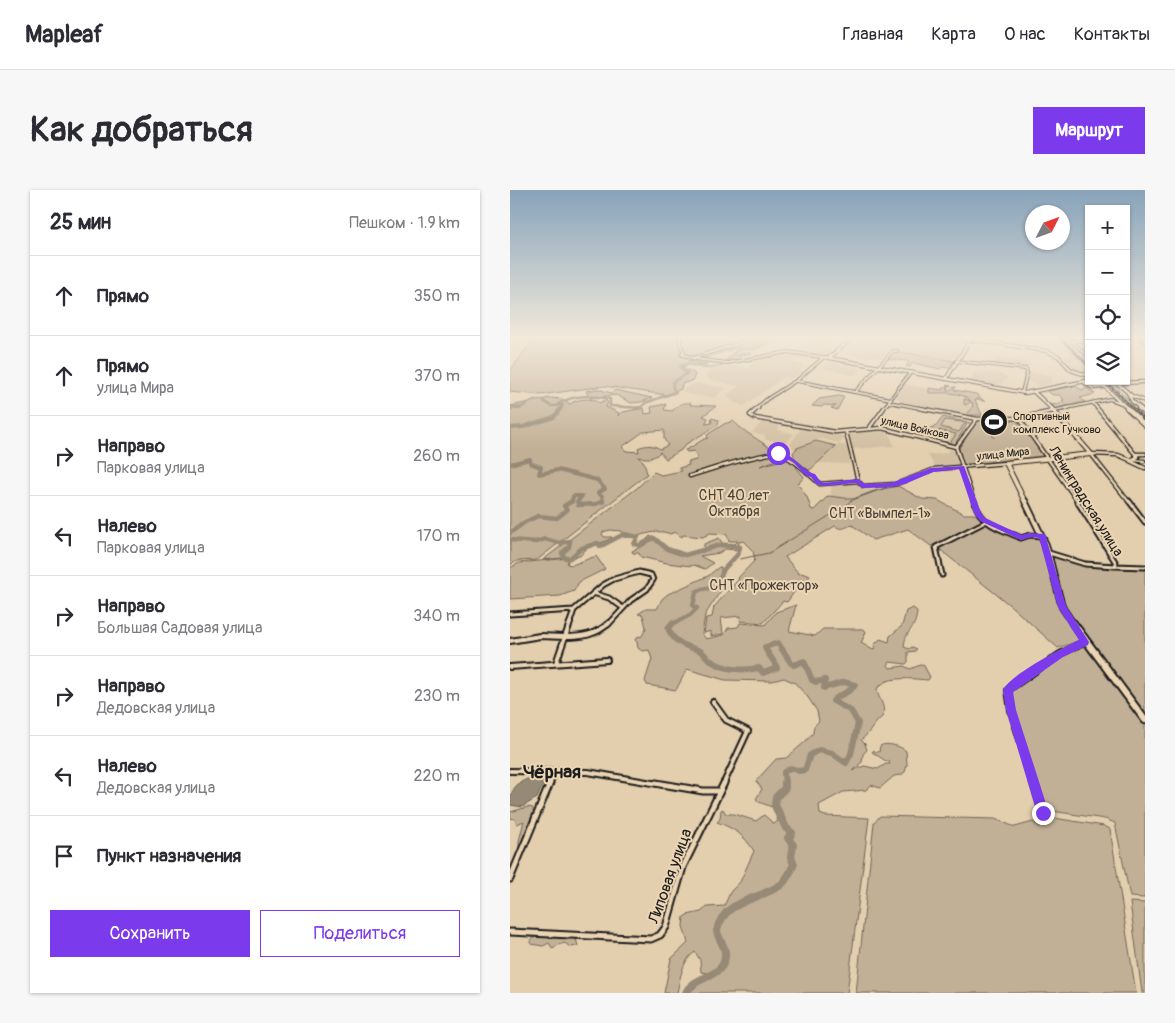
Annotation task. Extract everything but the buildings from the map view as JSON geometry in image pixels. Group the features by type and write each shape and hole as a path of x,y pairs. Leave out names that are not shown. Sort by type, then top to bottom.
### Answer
{"street":[{"path":"803,374 767,399 750,415 847,436"},
{"path":"855,392 872,374"},
{"path":"870,428 909,374"},
{"path":"923,374 1022,392 1034,392 1085,382"},
{"path":"946,379 949,374"},
{"path":"1022,392 1027,374"},
{"name":"улица Войкова","path":"797,380 977,419 1019,418 1110,399 1120,402 1145,426"},
{"path":"1130,382 1145,382"},
{"path":"1068,385 1102,388 1101,385"},
{"path":"1088,385 1113,394"},
{"path":"1102,385 1145,426"},
{"path":"1119,385 1128,393 1143,400"},
{"path":"1034,392 1091,454 1145,522"},
{"path":"1128,393 1131,400 1145,413"},
{"path":"1131,400 1143,400"},
{"path":"1093,403 1135,454 1144,461"},
{"name":"Ленинградская улица","path":"1019,418 1048,458 1116,563 1115,566 1085,564 1049,553"},
{"name":"улица Войкова","path":"956,447 977,419"},
{"name":"улица Войкова","path":"835,432 870,428 887,429 956,447"},
{"path":"846,432 858,481"},
{"name":"улица Войкова","path":"956,447 978,513 985,522"},
{"name":"улица Мира","path":"690,476 748,459 778,453 785,458 795,461 807,474 813,475 820,484 858,481 863,486 891,485 931,470 1048,458 1091,454 1118,454 1132,460"},
{"path":"1135,454 1145,454"},
{"path":"1132,460 1138,457"},
{"path":"1132,460 1144,461"},
{"path":"1132,460 1145,468"},
{"path":"1006,463 1049,553 1062,607 1084,642 1145,720"},
{"path":"942,575 936,547 985,522 1021,538 1030,535 1042,536"},
{"path":"1115,566 1145,567"},
{"path":"510,614 574,610 582,606 603,584 621,576 639,572 651,575 653,580 650,586 623,608 610,622 594,633 582,637 544,636 510,641"},
{"path":"593,593 608,598 623,608"},
{"path":"556,663 574,610"},
{"path":"1043,813 1011,710 1008,690 1060,654 1084,642"},
{"path":"510,667 607,660"},
{"name":"Липовая улица","path":"510,932 652,939 658,937 666,927 683,867 748,731 726,720 713,702"},
{"path":"510,771 588,772 703,792 720,791"},
{"path":"510,879 555,771"}],"shaded area":[{"path":"707,374 797,374 791,379 784,377 744,406 733,402 727,395 739,386 710,380 705,376"},
{"path":"973,374 1003,374 1009,378 1004,380 1000,388 970,382"},
{"path":"1029,374 1053,376 1051,384 1039,386 1028,381"},
{"path":"695,383 728,389 722,390 715,398 687,394 681,390"},
{"path":"904,384 972,397 978,416 966,416 898,402 900,399 894,398"},
{"path":"945,419 966,423 951,444 929,439"},
{"path":"762,422 780,426 777,430 794,434 786,443 764,439 766,436 752,433"},
{"path":"802,427 845,436 840,443 820,439 794,449 790,444"},
{"path":"888,430 894,446 853,449 849,432"},
{"path":"838,444 847,446 850,464 818,463"},
{"path":"948,450 954,450 959,465 935,467 928,455 947,453"},
{"path":"857,482 860,488 873,488 874,491 853,499 830,498 832,484"},
{"path":"534,777 545,780 537,798 522,807 510,805 510,799 516,786"}],"green space":[{"path":"510,374 695,374 693,380 682,384 681,389 666,395 604,386 540,395 510,392"},
{"path":"947,385 951,386 948,386 947,390 956,387 954,390 976,394 985,402 979,399 975,400 982,415 966,415 972,409 973,403 964,404 964,399 971,401 963,396 951,393 929,393 929,388 942,390"},
{"path":"1075,386 1082,390 1087,388 1095,394 1080,398 1085,402 1056,409 1052,405 1064,403 1062,400 1064,400 1060,395 1053,395 1047,391"},
{"path":"598,389 611,393 615,390 652,398 631,403 616,395 590,398 586,391"},
{"path":"844,397 837,410 831,408 836,406 812,406 819,399"},
{"path":"550,398 562,399 570,404 583,399 597,400 599,403 606,400 608,403 606,407 619,413 618,416 623,412 644,408 645,414 652,413 651,407 666,404 664,410 672,411 682,404 691,403 690,405 716,406 703,416 708,418 705,424 712,423 711,418 719,420 718,425 686,444 681,450 666,459 660,452 652,457 638,457 644,462 647,474 537,560 517,561 510,565 510,406","holes":["664,430 664,439 668,445 660,449 655,446 646,446 638,448 639,452 626,451 622,447 643,432"]},
{"path":"943,417 970,423 945,420 941,427 959,432 964,424 967,424 955,444 929,439 950,443 956,434 939,430 940,433 932,436 930,432 916,430 920,428 925,430 936,426"},
{"path":"978,420 984,420 994,438 985,421 1016,420 1018,423 1021,423 1043,456 963,465 959,448"},
{"path":"733,421 782,458 760,466 786,459 798,466 796,467 804,477 798,484 807,497 811,509 814,510 828,496 853,499 874,491 898,486 922,499 937,500 964,514 975,514 983,522 931,546 908,529 873,540 852,525 842,528 835,526 785,557 799,574 810,576 800,588 797,588 787,602 783,601 763,623 740,621 741,616 721,618 723,634 711,636 711,631 704,633 706,618 712,617 714,607 755,560 753,551 743,541 739,542 738,550 725,549 719,553 700,556 713,563 705,569 694,565 667,563 641,557 639,553 633,553 632,551 645,545 646,540 650,536 659,545 679,551 678,554 704,552 704,544 719,538 722,543 735,544 738,541 729,541 727,534 710,533 703,537 683,535 682,537 675,532 670,534 653,532 623,537 622,531 610,530 602,534 604,537 612,537 610,539 586,549 580,556 543,560 637,488 654,472 661,475 682,471 679,468 689,465 688,462 696,460 697,457 694,451 687,452 685,450 708,438 707,435 724,424"},
{"path":"816,441 836,446 810,470 799,464 793,453 797,448"},
{"path":"986,523 1022,539 1030,536 1040,536 1060,604 1081,640 1058,648 1011,606 938,548"},
{"path":"1050,555 1082,563 1083,565 1145,568 1145,717 1069,616"},
{"path":"596,556 605,569 579,582 574,591 560,596 510,599 510,568 519,563 569,558 567,564 572,565"},
{"path":"721,567 721,576 717,578 717,583 723,587 705,615 702,634 706,639 724,635 728,628 738,627 740,623 765,625 776,612 796,605 789,631 815,636 823,629 864,629 866,632 861,643 873,650 875,648 874,645 880,639 889,642 890,636 902,626 906,611 913,608 917,611 915,623 906,637 904,647 917,649 908,652 908,662 906,664 890,662 888,665 890,668 904,666 910,669 923,664 930,677 928,680 892,680 877,688 884,712 883,716 861,740 867,750 863,754 862,762 852,771 864,766 878,769 886,764 890,764 889,761 872,752 874,750 879,752 880,746 886,744 897,746 906,751 907,765 905,772 894,776 880,788 871,785 866,790 843,792 819,805 820,814 825,816 869,818 847,993 689,993 704,980 707,981 712,974 701,972 700,960 695,952 684,965 677,993 664,993 671,959 688,943 683,926 684,917 701,912 707,907 724,906 731,891 740,882 754,851 738,833 717,822 720,819 721,810 723,809 726,814 734,814 756,821 764,815 774,824 778,821 772,807 756,799 762,789 756,781 776,759 786,758 805,742 813,733 814,726 819,721 817,711 807,696 795,683 784,678 772,681 725,680 687,669 676,690 647,685 645,681 652,659 649,650 642,651 638,648 635,640 637,637 642,636 646,628 643,615 638,614 646,609 657,609 662,599 668,594 708,576"},
{"path":"1084,644 1145,725 1145,898 1130,897 1115,823 1105,819 1045,810 1012,705 1009,688 1060,654 1064,655"},
{"path":"528,807 533,808 533,813 519,850 519,841 524,821 517,824 515,819 510,818 510,812"},
{"path":"880,816 995,819 1015,827 1033,822 1040,827 1054,818 1104,826 1110,829 1136,993 856,993 874,823"},
{"path":"1130,902 1145,903 1145,993 1142,993"},
{"path":"537,935 563,936 567,940 571,937 576,939 578,946 570,947 565,943 553,949 549,943 543,946 531,944 531,940"}],"waterway":[{"path":"641,408 645,403 676,392 673,388 673,382 686,374"},
{"path":"1113,385 1137,408"},
{"path":"558,404 571,398 590,396 610,399 610,406 641,408"},
{"path":"520,408 534,400 542,400 551,406 563,405 560,409"},
{"path":"510,408 520,408 518,409 510,408"},
{"path":"510,428 523,427 554,417 561,408"},
{"path":"1142,413 1145,416"},
{"path":"510,464 530,459 530,463 541,467 539,474 558,470 597,480 605,489 598,493 602,496 603,501"},
{"path":"740,559 769,553 847,505 850,501 887,487"},
{"path":"572,502 573,496 582,496 577,502"},
{"path":"510,533 525,522 538,516 557,518 567,510 564,506 572,501"},
{"path":"578,501 578,505 596,504 603,501"},
{"path":"510,540 536,542 545,539 559,543 570,541 569,547 562,553 565,558 570,558 582,548 598,543 600,546 624,534 638,537 634,544 640,545 654,538 667,549 685,555 721,545 740,547 738,554 724,569 716,587 696,592 693,606 697,608 690,615 671,625"},
{"path":"672,623 668,628 676,640 700,651 710,660 721,666 740,669 759,668 763,673 777,668 765,647 778,643 791,663 794,665 804,661 812,680 816,682 825,680 824,688 844,682 855,685 833,701 851,711 858,723 851,754 846,763 832,753 819,750 810,755 805,770 799,771 791,768 784,772 785,785"},
{"path":"686,993 695,983 721,968 725,950 717,931 721,920 727,912 735,906 782,884 792,869 794,864 791,857 793,845 788,838 792,833 786,828 775,805 776,797 785,788 785,785"}],"railway":[{"path":"1109,385 1145,420"}],"place":[{"name":"Спортивный комплекс Гучково","path":"994,422"}],"district":[{"name":"Чёрная","path":"552,772"}],"route":[{"path":"778,453 785,458 795,461 807,474 813,475 820,484 858,481 863,486 891,485 931,470 962,467 982,520 1021,538 1028,535 1042,536 1049,553 1062,607 1084,642 1060,654 1008,690 1011,710 1043,813"}],"park label":[{"name":"СНТ 40 лет Октября","path":"734,504"},
{"name":"СНТ «Вымпел-1»","path":"880,513"},
{"name":"СНТ «Прожектор»","path":"764,585"}]}
